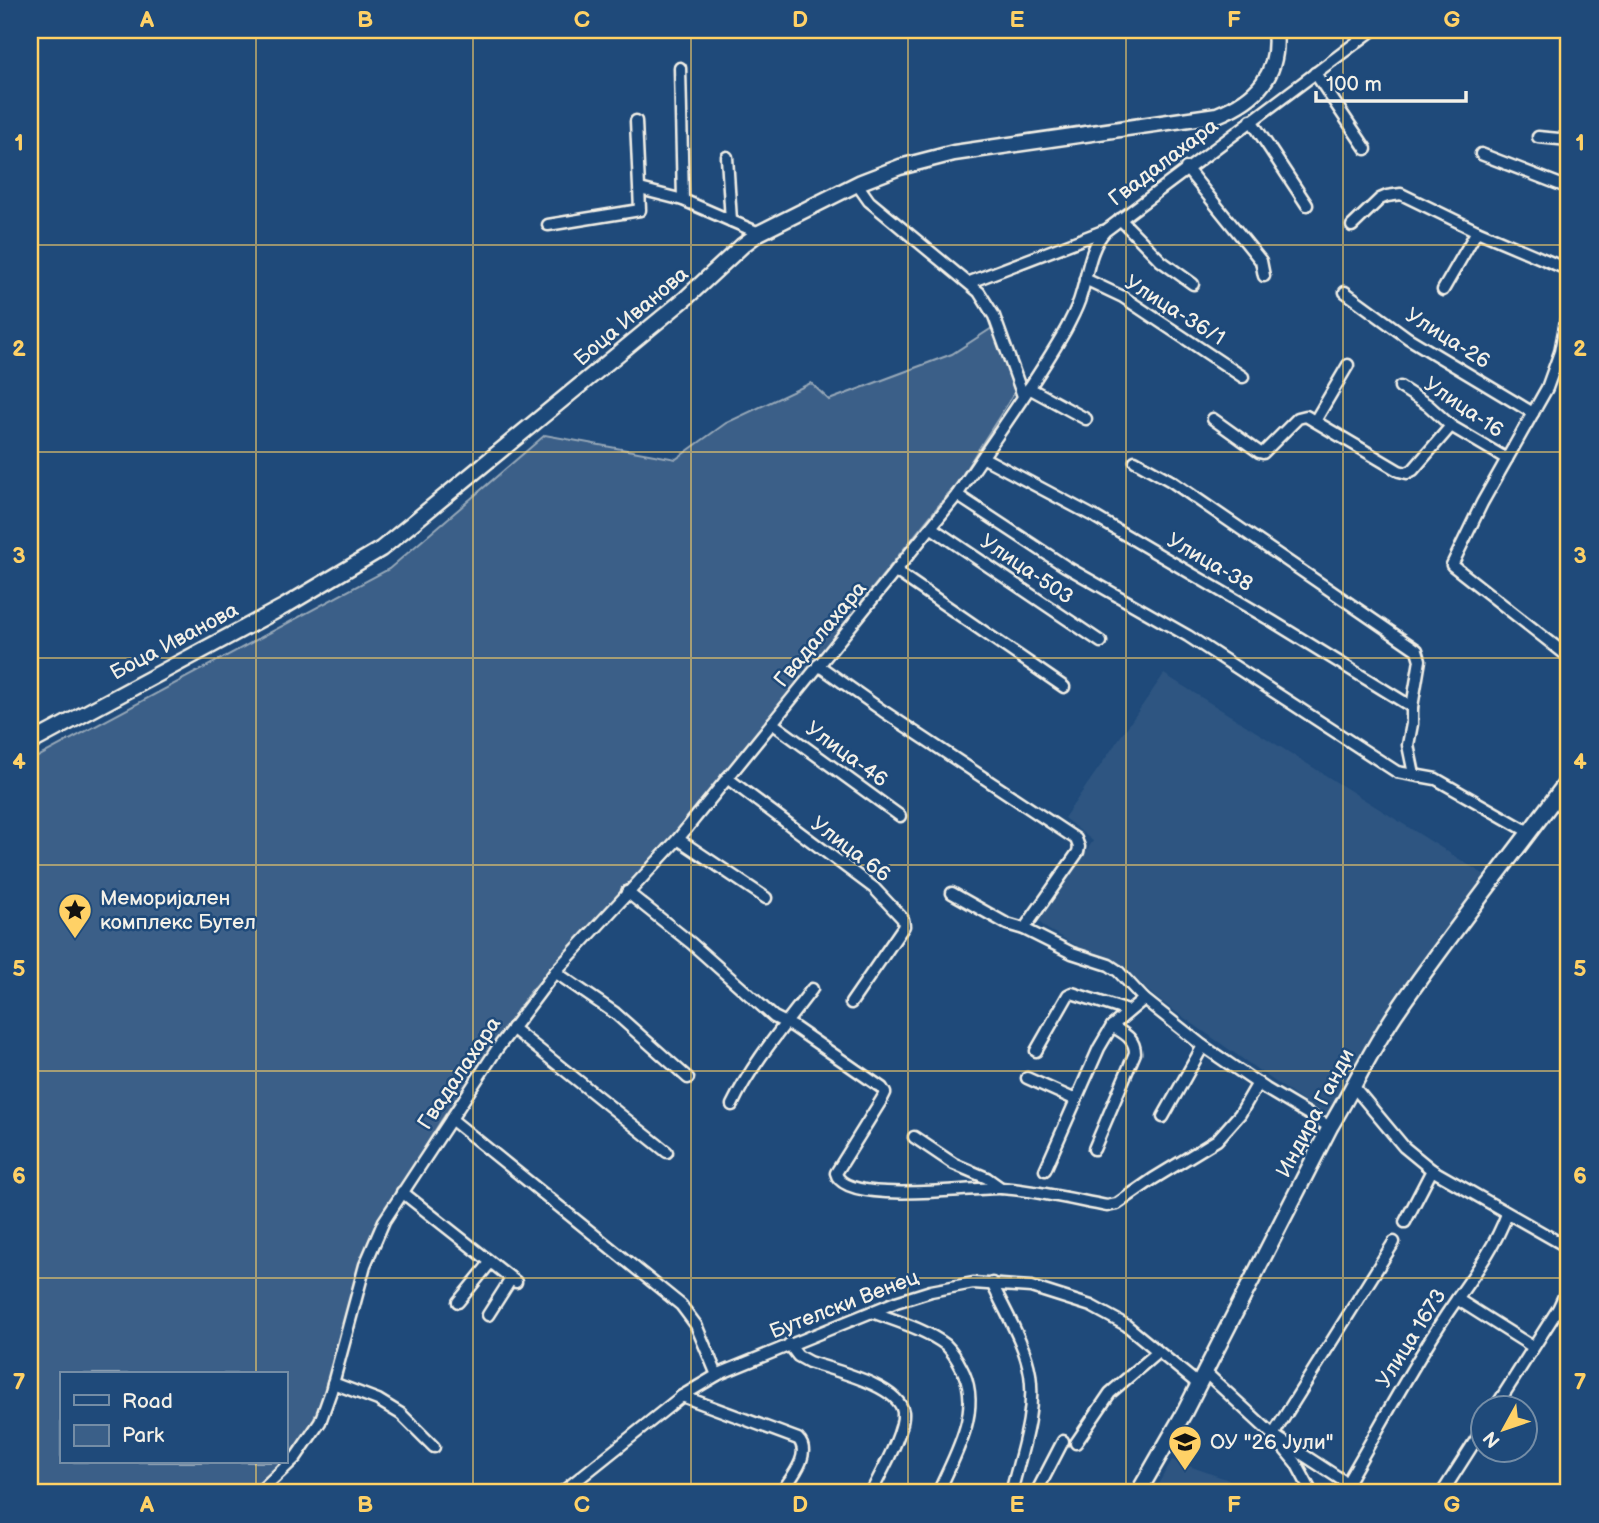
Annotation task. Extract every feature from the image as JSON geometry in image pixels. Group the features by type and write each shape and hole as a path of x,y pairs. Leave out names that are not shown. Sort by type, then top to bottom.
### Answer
{"street":[{"name":"Боца Иванова","path":"30,743 285,606 381,549 686,298 759,233 857,184 900,167 954,153 1205,117 1234,108 1257,90 1267,78 1275,55 1275,30"},
{"name":"Гвадалахара","path":"258,1493 302,1450 325,1412 365,1265 384,1221 512,1028 555,971 678,839 957,495 984,458 1066,328 1081,298 1094,247 1105,231 1373,30"},
{"path":"680,68 682,200"},
{"path":"1315,73 1366,149"},
{"path":"1257,90 1262,112"},
{"path":"1251,120 1307,205"},
{"path":"548,225 640,210 636,121"},
{"path":"1538,137 1569,140"},
{"path":"1481,154 1569,188"},
{"path":"727,157 731,221"},
{"path":"1186,168 1261,261 1264,276"},
{"path":"857,184 882,213 979,292 995,316 1026,392 1087,419"},
{"path":"640,189 682,200 759,233"},
{"path":"1352,226 1380,199 1401,194 1477,231 1569,270"},
{"path":"1120,219 1161,261 1193,284"},
{"path":"970,282 1105,231"},
{"path":"1443,290 1477,231"},
{"name":"Улица-36/1","path":"1085,279 1123,297 1243,377"},
{"name":"Улица-26","path":"1345,292 1408,338 1533,413"},
{"path":"1569,305 1560,352 1547,388 1482,503 1452,565 1569,657"},
{"path":"1560,352 1569,358"},
{"path":"1315,421 1348,365"},
{"name":"Улица-16","path":"1400,387 1428,405 1451,426 1507,459"},
{"path":"1213,419 1263,453 1298,418 1306,416 1399,471 1407,473 1413,470 1451,426"},
{"name":"Улица-38","path":"984,458 1127,536 1412,707"},
{"path":"1135,461 1171,481 1417,650 1420,660 1408,745 1414,774"},
{"path":"957,495 1065,566 1188,636 1397,772 1436,779 1530,832"},
{"name":"Улица-503","path":"932,528 1101,642"},
{"path":"897,572 1064,687"},
{"path":"818,665 1076,839 1078,852 1024,929"},
{"name":"Улица-46","path":"772,723 900,816"},
{"name":"Улица 66","path":"727,778 874,888 903,919 904,926 851,1003"},
{"name":"Индира Ганди","path":"1138,1493 1373,1048 1400,1007 1569,779"},
{"path":"678,839 766,898"},
{"path":"627,892 691,943 784,1024 794,1027 873,1080 885,1093 836,1172 840,1181 856,1187 890,1193 1002,1188 1107,1206 1117,1204 1217,1140 1240,1114 1258,1083"},
{"path":"952,893 992,917 1024,929 1072,953 1109,965 1124,976 1144,999 1203,1045 1329,1127"},
{"path":"555,971 624,1020 688,1078"},
{"path":"732,1105 739,1090 784,1024 812,989"},
{"path":"1036,1051 1068,995 1072,993 1128,1011"},
{"path":"1045,1170 1099,1048 1112,1026 1144,999"},
{"path":"1094,1149 1135,1053 1135,1044 1130,1038 1112,1026"},
{"path":"512,1028 667,1152"},
{"path":"1163,1117 1203,1045"},
{"path":"1027,1078 1076,1100"},
{"path":"1354,1087 1404,1147 1432,1170 1569,1248"},
{"path":"451,1119 681,1305 696,1325 717,1375"},
{"path":"914,1137 954,1164 988,1178 1002,1188"},
{"path":"1405,1222 1432,1170"},
{"path":"402,1192 514,1281 488,1315"},
{"name":"Улица 1673","path":"1347,1483 1423,1352 1487,1256 1507,1214"},
{"path":"1312,1493 1296,1463 1273,1435 1394,1242"},
{"path":"458,1302 490,1263"},
{"name":"Бутелски Венец","path":"561,1493 682,1396 717,1375 789,1344 931,1291 973,1283 992,1283 1031,1287 1062,1295 1091,1306 1126,1325 1158,1352 1201,1378 1273,1435 1362,1493"},
{"path":"992,1283 1020,1341 1030,1373 1031,1406 1011,1493"},
{"path":"1504,1394 1558,1309 1569,1285"},
{"path":"1457,1299 1533,1346"},
{"path":"873,1312 922,1332 947,1346 966,1376 970,1398 967,1423 938,1493"},
{"path":"789,1344 798,1356 809,1362 888,1390 901,1404 903,1413 900,1429 871,1493"},
{"path":"1076,1443 1110,1393 1158,1352"},
{"path":"333,1383 378,1400 401,1414 434,1447"},
{"path":"682,1396 798,1439 804,1450 799,1465 781,1493"},
{"path":"1036,1493 1063,1441"},
{"path":"1442,1493 1470,1448"}],"shaded area":[{"path":"1164,674 1491,879 1333,1113 1318,1112 1156,998 1131,976 1047,929 1038,921 1093,841 1064,818"},
{"name":"ОУ \"26 Јули\"","path":"1172,1460 1240,1484 1257,1493 1153,1493"}],"green space":[{"path":"992,328 1015,392 959,480 660,854 530,992 441,1121 380,1220 321,1410 302,1444 287,1459 287,1372 60,1372 60,1464 282,1464 250,1493 30,1493 30,761 389,569 545,435 676,459 726,423 811,383 829,400 952,354"}],"place":[{"name":"Меморијален комплекс Бутел","path":"75,940"},
{"name":"ОУ \"26 Јули\"","path":"1185,1472"}]}
